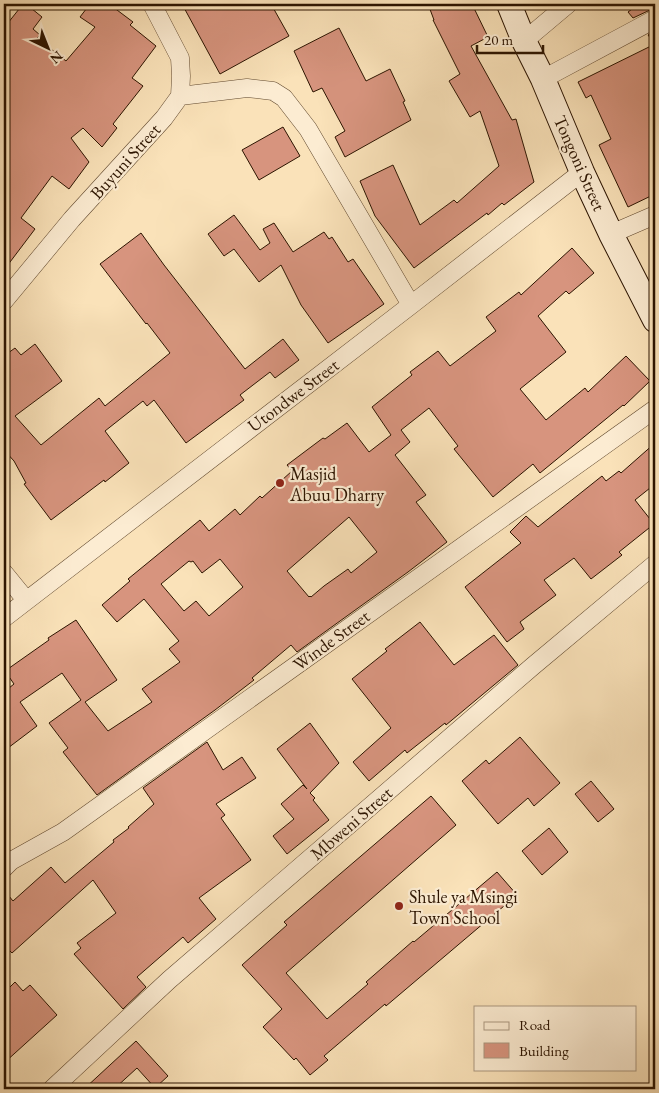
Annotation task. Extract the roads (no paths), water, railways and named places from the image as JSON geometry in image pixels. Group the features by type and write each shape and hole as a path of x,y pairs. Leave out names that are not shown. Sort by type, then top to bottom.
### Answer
{"street":[{"path":"152,4 180,58 180,96 247,88 273,91 284,98 308,129 411,306"},
{"name":"Tongoni Street","path":"509,4 582,172 655,320"},
{"path":"524,41 568,4"},
{"path":"543,79 655,19"},
{"name":"Buyuni Street","path":"4,301 72,219 164,118 180,96"},
{"name":"Utondwe Street","path":"4,618 411,306 582,172"},
{"path":"611,234 655,215"},
{"name":"Winde Street","path":"6,860 63,832 655,408"},
{"name":"Mbweni Street","path":"52,1089 184,967 526,672 655,564"},
{"path":"4,573 26,600"}],"place":[{"name":"Masjid Abuu Dharry","path":"280,483"},
{"name":"Shule ya Msingi Town School","path":"399,906"}]}
